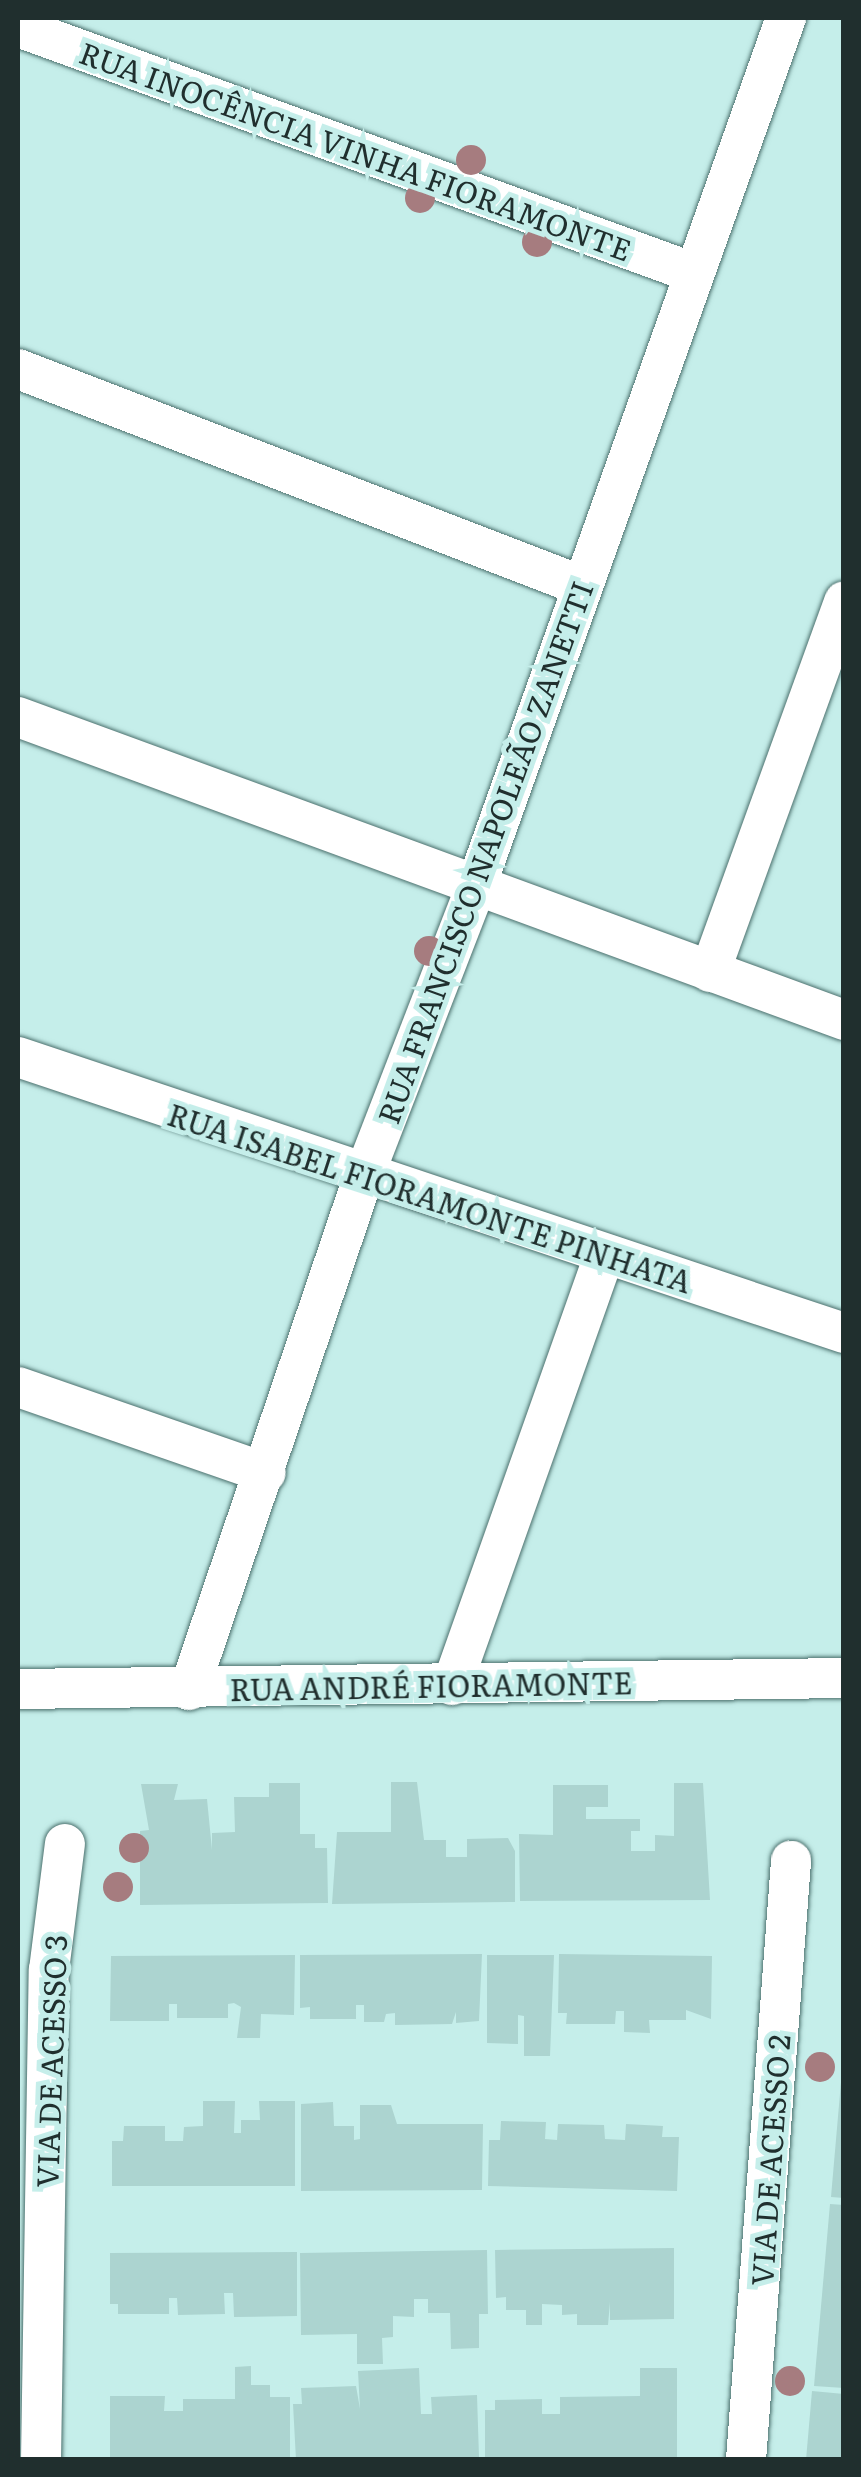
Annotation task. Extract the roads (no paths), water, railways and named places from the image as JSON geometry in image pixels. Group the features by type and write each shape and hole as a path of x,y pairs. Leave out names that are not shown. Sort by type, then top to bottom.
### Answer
{"street":[{"name":"RUA FRANCISCO NAPOLEÃO ZANETTI","path":"189,1690 266,1473 363,1178 476,886 786,18"},
{"name":"RUA INOCÊNCIA VINHA FIORAMONTE","path":"18,27 694,273"},
{"path":"18,369 582,586"},
{"path":"710,972 844,602"},
{"path":"18,717 844,1020"},
{"name":"RUA ISABEL FIORAMONTE PINHATA","path":"18,1057 363,1178 844,1333"},
{"path":"452,1685 604,1256"},
{"path":"18,1387 266,1473"},
{"name":"RUA ANDRÉ FIORAMONTE","path":"18,1689 189,1690 844,1678"},
{"name":"VIA DE ACESSO 3","path":"40,2460 50,1970 65,1844"},
{"name":"VIA DE ACESSO 2","path":"746,2460 792,1861"}]}
